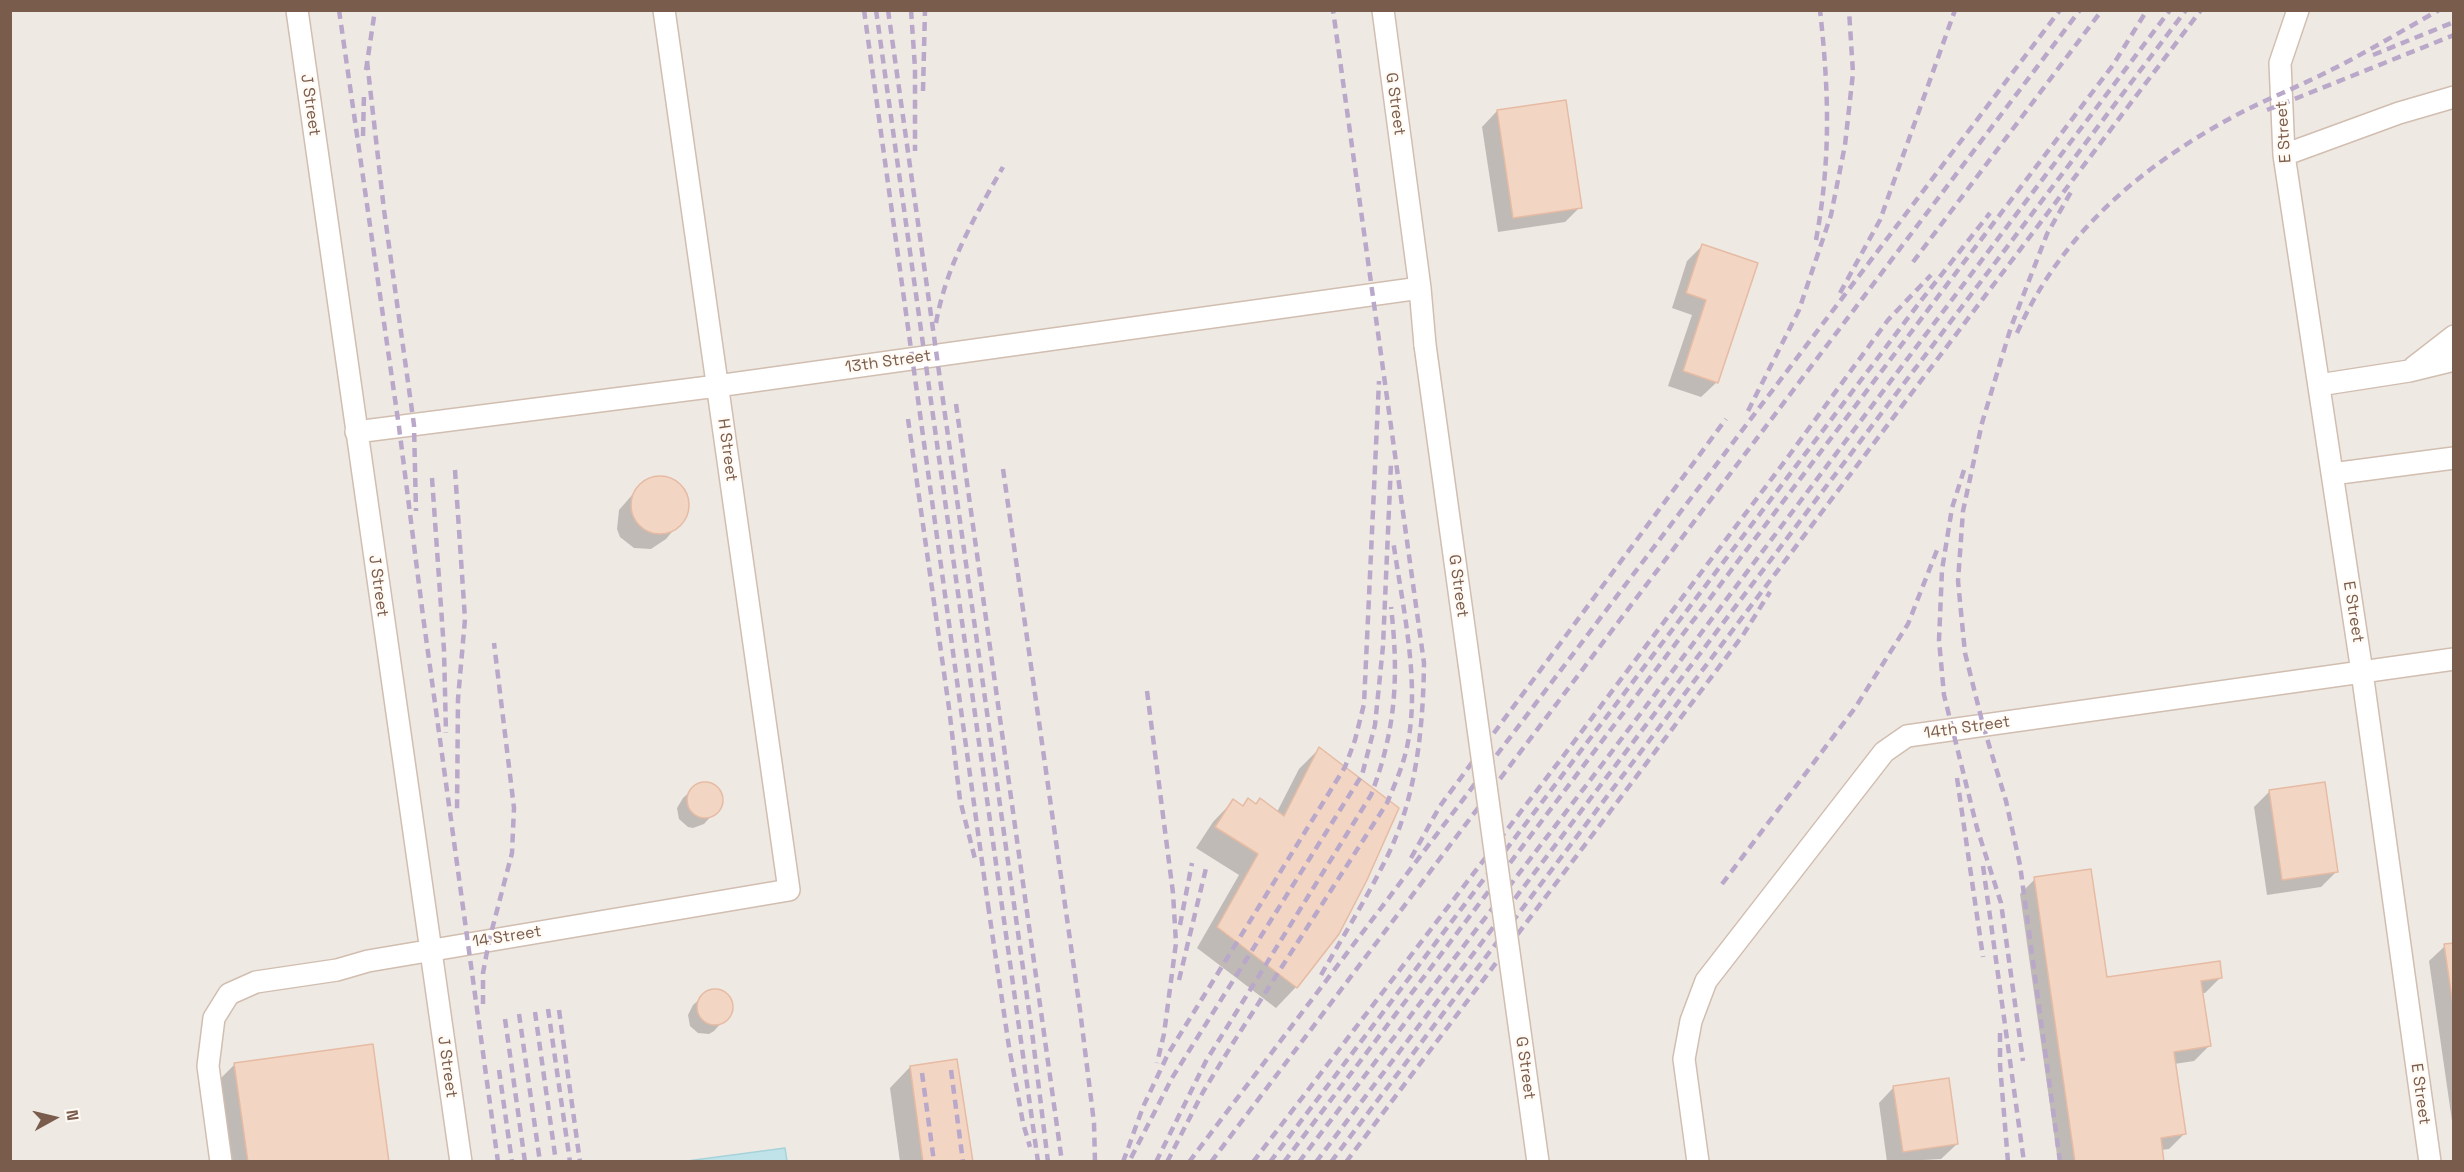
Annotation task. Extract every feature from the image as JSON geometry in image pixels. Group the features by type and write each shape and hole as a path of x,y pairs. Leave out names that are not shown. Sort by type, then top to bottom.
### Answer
{"lane":[{"name":"J Street","path":"297,10 461,1161"},
{"name":"H Street","path":"664,10 789,890"},
{"name":"G Street","path":"1383,10 1420,288 1425,345 1538,1161"},
{"name":"E Street","path":"2298,10 2280,63 2284,155 2362,672 2430,1161"},
{"path":"2284,155 2399,113 2454,97"},
{"name":"13th Street","path":"356,432 717,386 1420,288"},
{"path":"2409,371 2454,336"},
{"path":"2319,385 2409,371 2454,360"},
{"path":"2332,474 2454,458"},
{"name":"14th Street","path":"1698,1161 1684,1059 1691,1021 1706,981 1884,752 1908,736 2454,659"},
{"name":"14 Street","path":"221,1161 208,1066 214,1018 229,994 256,982 337,970 368,961 789,890"}],"shaded area":[{"path":"11,11 2453,11 2453,1161 11,1161"}],"water":[{"path":"785,1148 787,1161 687,1161"}],"building":[{"path":"1566,100 1582,208 1513,218 1497,110"},
{"path":"1702,244 1758,263 1718,383 1683,371 1706,300 1686,293"},
{"path":"654,476 666,476 681,484 689,499 689,511 681,526 666,534 654,534 639,526 631,511 631,499 639,484"},
{"path":"1319,747 1399,808 1367,880 1339,934 1297,988 1217,927 1258,854 1215,827 1233,799 1243,806 1248,798 1256,804 1260,798 1284,816"},
{"path":"705,782 718,787 723,800 718,813 705,818 692,813 687,800 692,787"},
{"path":"2325,782 2338,872 2282,880 2269,790"},
{"path":"2091,869 2107,977 2220,961 2222,978 2201,981 2211,1046 2174,1052 2186,1134 2161,1138 2164,1162 2075,1162 2034,877"},
{"path":"2454,943 2454,1012 2444,944"},
{"path":"715,989 728,994 733,1007 728,1020 715,1025 702,1020 697,1007 702,994"},
{"path":"373,1044 389,1162 248,1162 234,1063"},
{"path":"957,1059 973,1162 923,1162 910,1066"},
{"path":"1949,1078 1958,1144 1903,1152 1893,1086"}],"railway":[{"path":"339,10 399,427 498,1162"},
{"path":"366,70 375,10"},
{"path":"864,10 989,912"},
{"path":"876,10 1038,1162"},
{"path":"888,10 1032,1032 1048,1162"},
{"path":"911,10 915,68 915,151"},
{"path":"923,91 925,10"},
{"path":"1321,975 1377,877 1404,815 1416,766 1422,715 1424,663 1333,10"},
{"path":"1816,240 1824,181 1827,125 1820,10"},
{"path":"1748,411 1799,310 1831,215 1845,145 1853,73 1849,10"},
{"path":"1840,293 1880,220 1955,10"},
{"path":"1189,1162 2060,10"},
{"path":"1211,1162 2080,10"},
{"path":"1913,262 2102,10"},
{"path":"1284,1162 2113,65 2147,10"},
{"path":"1299,1162 1604,762 2170,10"},
{"path":"1316,1162 2186,10"},
{"path":"1331,1162 2201,10"},
{"path":"2017,333 2036,296 2058,262 2083,231 2141,176 2208,131 2244,111 2338,67 2439,10"},
{"path":"2373,55 2454,22"},
{"path":"2267,110 2454,35"},
{"path":"367,61 384,210 414,425 416,511"},
{"path":"363,136 364,94"},
{"path":"936,323 954,262 972,223 1003,167"},
{"path":"2060,1162 2020,865 2006,801 1983,725 1965,653 1958,581 1963,511 1982,423 2011,327 2047,234 2071,192"},
{"path":"1270,1162 1923,298 1990,213"},
{"path":"1253,1162 1561,759 1888,320 1931,275"},
{"path":"1123,1162 1143,1107 1168,1054 1345,767 1355,740 1364,704 1379,381"},
{"path":"956,404 1062,1162"},
{"path":"908,419 960,800 975,859"},
{"path":"1411,858 1440,806 1726,419"},
{"path":"1131,1158 1172,1078 1362,775 1375,725 1383,646 1391,463"},
{"path":"1003,469 1080,1010 1094,1123 1095,1162"},
{"path":"455,470 465,619 458,699 457,814"},
{"path":"1964,470 1952,508 1942,570 1939,640 1944,695 1977,828 2001,903 2023,1061"},
{"path":"432,478 444,650 446,733"},
{"path":"1167,1162 1203,1092 1387,803 1399,774 1408,742 1412,693 1408,641 1393,540"},
{"path":"1722,884 1855,708 1908,624 1939,545"},
{"path":"1346,1162 1743,635 1770,592"},
{"path":"1156,1162 1206,1061 1371,795 1386,748 1393,702 1395,656 1391,607"},
{"path":"483,1004 483,973 489,941 512,853 514,808 494,643"},
{"path":"1147,691 1173,893 1176,943 1164,1034 1157,1063"},
{"path":"1957,778 1983,957"},
{"path":"1180,925 1192,863"},
{"path":"1179,980 1207,864"},
{"path":"1983,866 2024,1162"},
{"path":"988,905 1009,1047 1023,1123 1030,1147"},
{"path":"548,1009 570,1162"},
{"path":"559,1010 580,1162"},
{"path":"535,1012 556,1162"},
{"path":"519,1014 540,1162"},
{"path":"505,1019 525,1162"},
{"path":"2000,1033 2000,1065 2008,1162"},
{"path":"499,1070 512,1162"},
{"path":"951,1070 963,1162"},
{"path":"922,1073 934,1162"}]}
